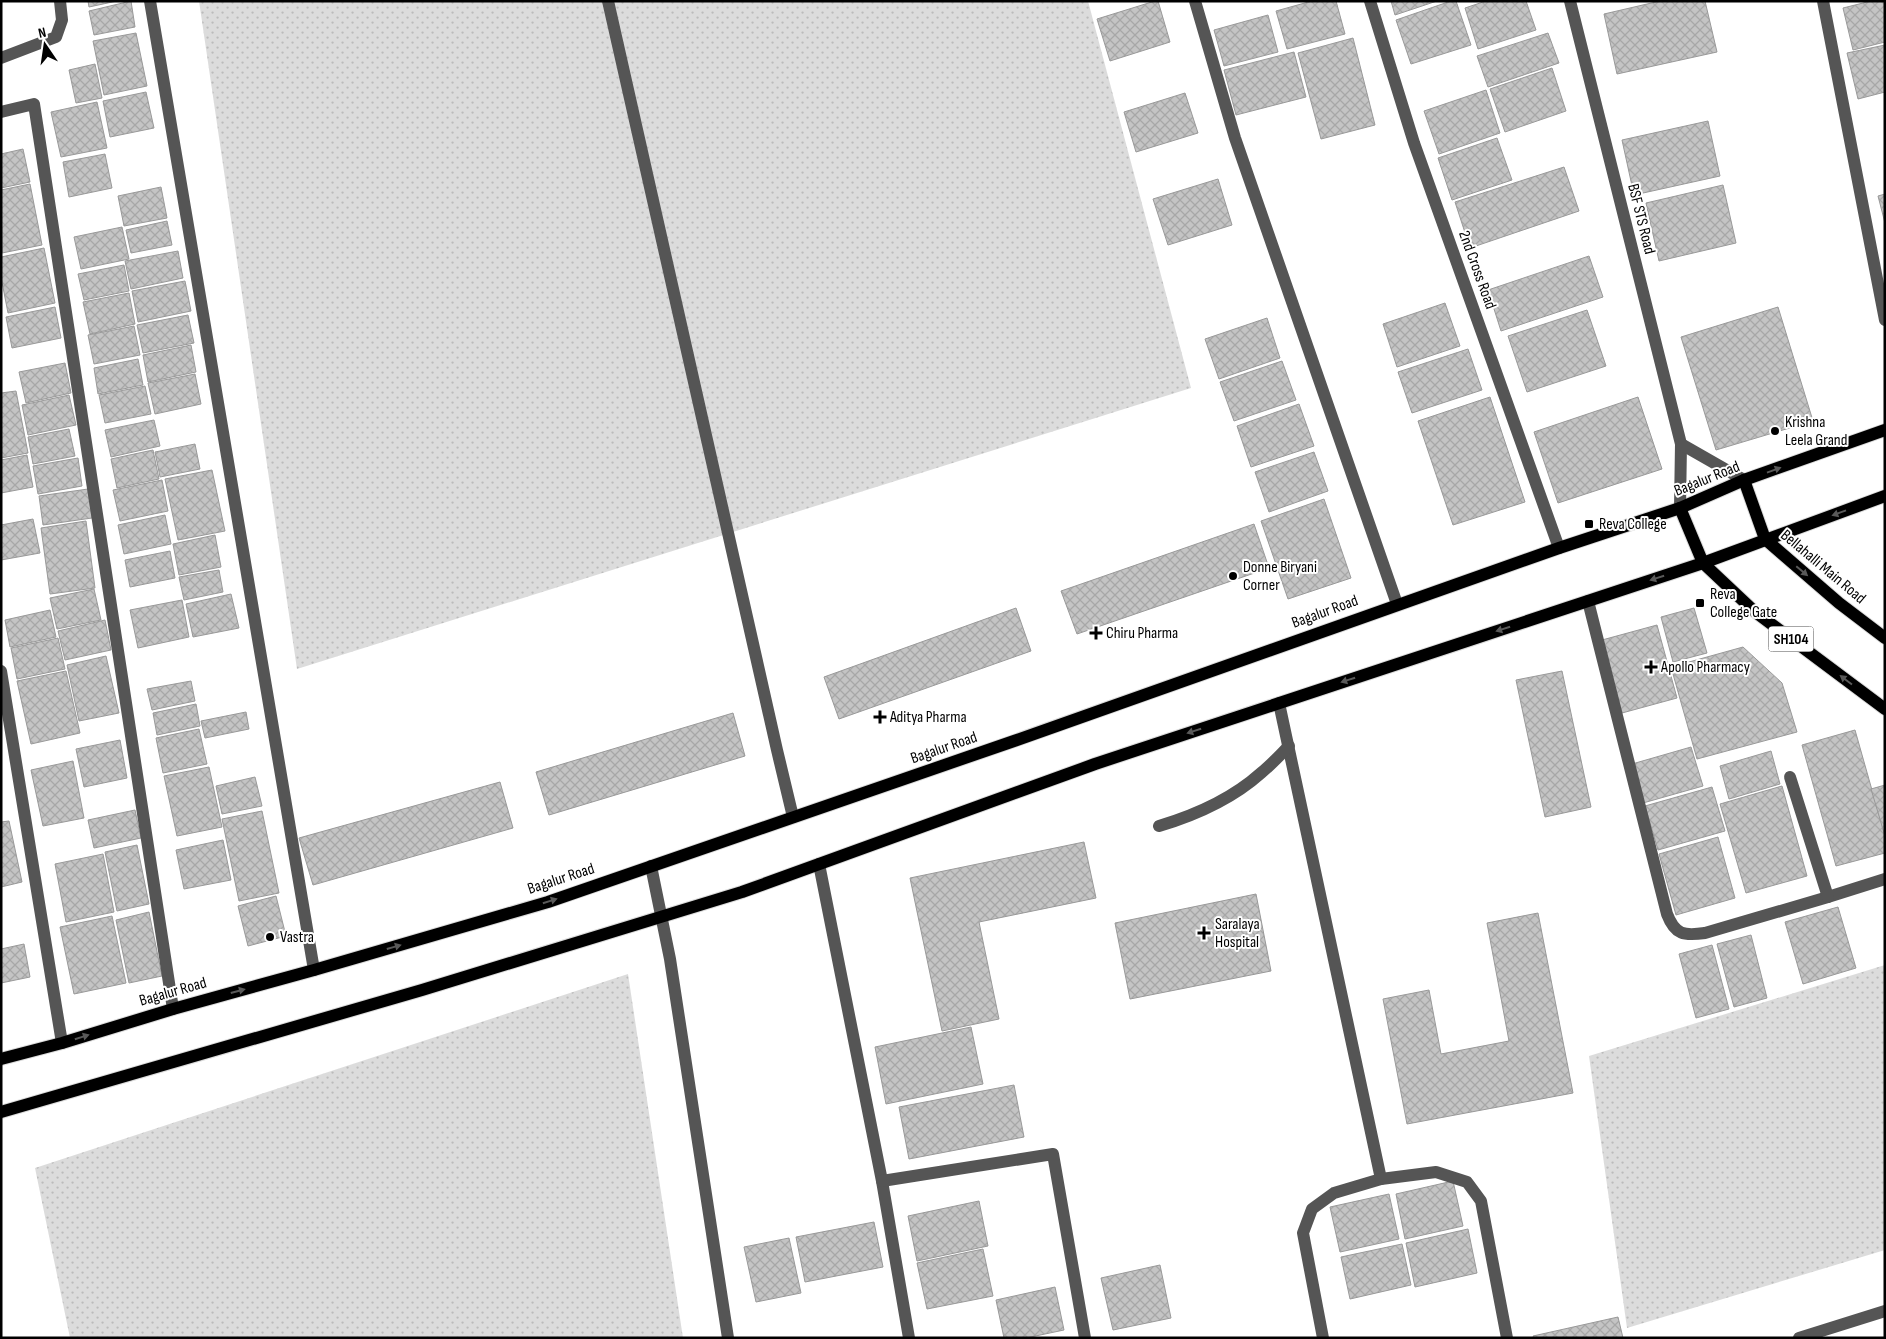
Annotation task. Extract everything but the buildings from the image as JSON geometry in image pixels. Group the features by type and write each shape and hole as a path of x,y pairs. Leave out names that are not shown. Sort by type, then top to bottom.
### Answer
{"main road":[{"name":"Bagalur Road","path":"1,1059 62,1043 173,1008 314,970 548,902 1014,741 1396,604 1680,508 1744,480 1885,430"},
{"path":"1744,480 1765,539"},
{"path":"1,1112 422,990 742,892 1095,764 1703,563 1885,496"},
{"name":"SH104","path":"1680,508 1703,563 1754,611 1885,709"},
{"name":"Bellahalli Main Road","path":"1765,539 1840,603 1885,638"}],"street":[{"path":"1,58 56,37 62,20 60,1"},
{"path":"150,1 314,970"},
{"path":"608,1 793,817"},
{"path":"1196,1 1235,138 1396,604"},
{"name":"2nd Cross Road","path":"1370,1 1414,142 1559,548"},
{"name":"BSF STS Road","path":"1570,1 1681,444 1680,508"},
{"path":"1823,1 1885,320"},
{"path":"1,112 34,104 173,1008"},
{"path":"1681,444 1744,480"},
{"path":"1588,601 1665,904 1671,924 1678,932 1690,935 1705,933 1885,879"},
{"path":"1,671 62,1043"},
{"path":"1279,703 1381,1179"},
{"path":"1159,826 1183,819 1233,794 1261,773 1289,746"},
{"path":"1790,777 1828,897"},
{"path":"819,864 882,1181 909,1338"},
{"path":"651,866 670,959 728,1338"},
{"path":"882,1181 1053,1154 1085,1338"},
{"path":"1323,1338 1303,1233 1312,1209 1334,1193 1381,1179 1436,1172 1467,1182 1481,1201 1507,1338"},
{"path":"1799,1338 1885,1311"}],"shaded area":[{"path":"199,1 1088,1 1191,388 297,669"},
{"path":"1885,965 1885,1250 1627,1328 1589,1056"},
{"path":"628,974 683,1338 70,1338 35,1168"}],"place":[{"name":"Krishna Leela Grand","path":"1775,431"},
{"name":"Reva College","path":"1589,524"},
{"name":"Donne Biryani Corner","path":"1233,576"},
{"name":"Reva College Gate","path":"1700,603"},
{"name":"Chiru Pharma","path":"1096,633"},
{"name":"Apollo Pharmacy","path":"1651,667"},
{"name":"Aditya Pharma","path":"880,717"},
{"name":"Saralaya Hospital","path":"1204,933"},
{"name":"Vastra","path":"270,937"}]}
